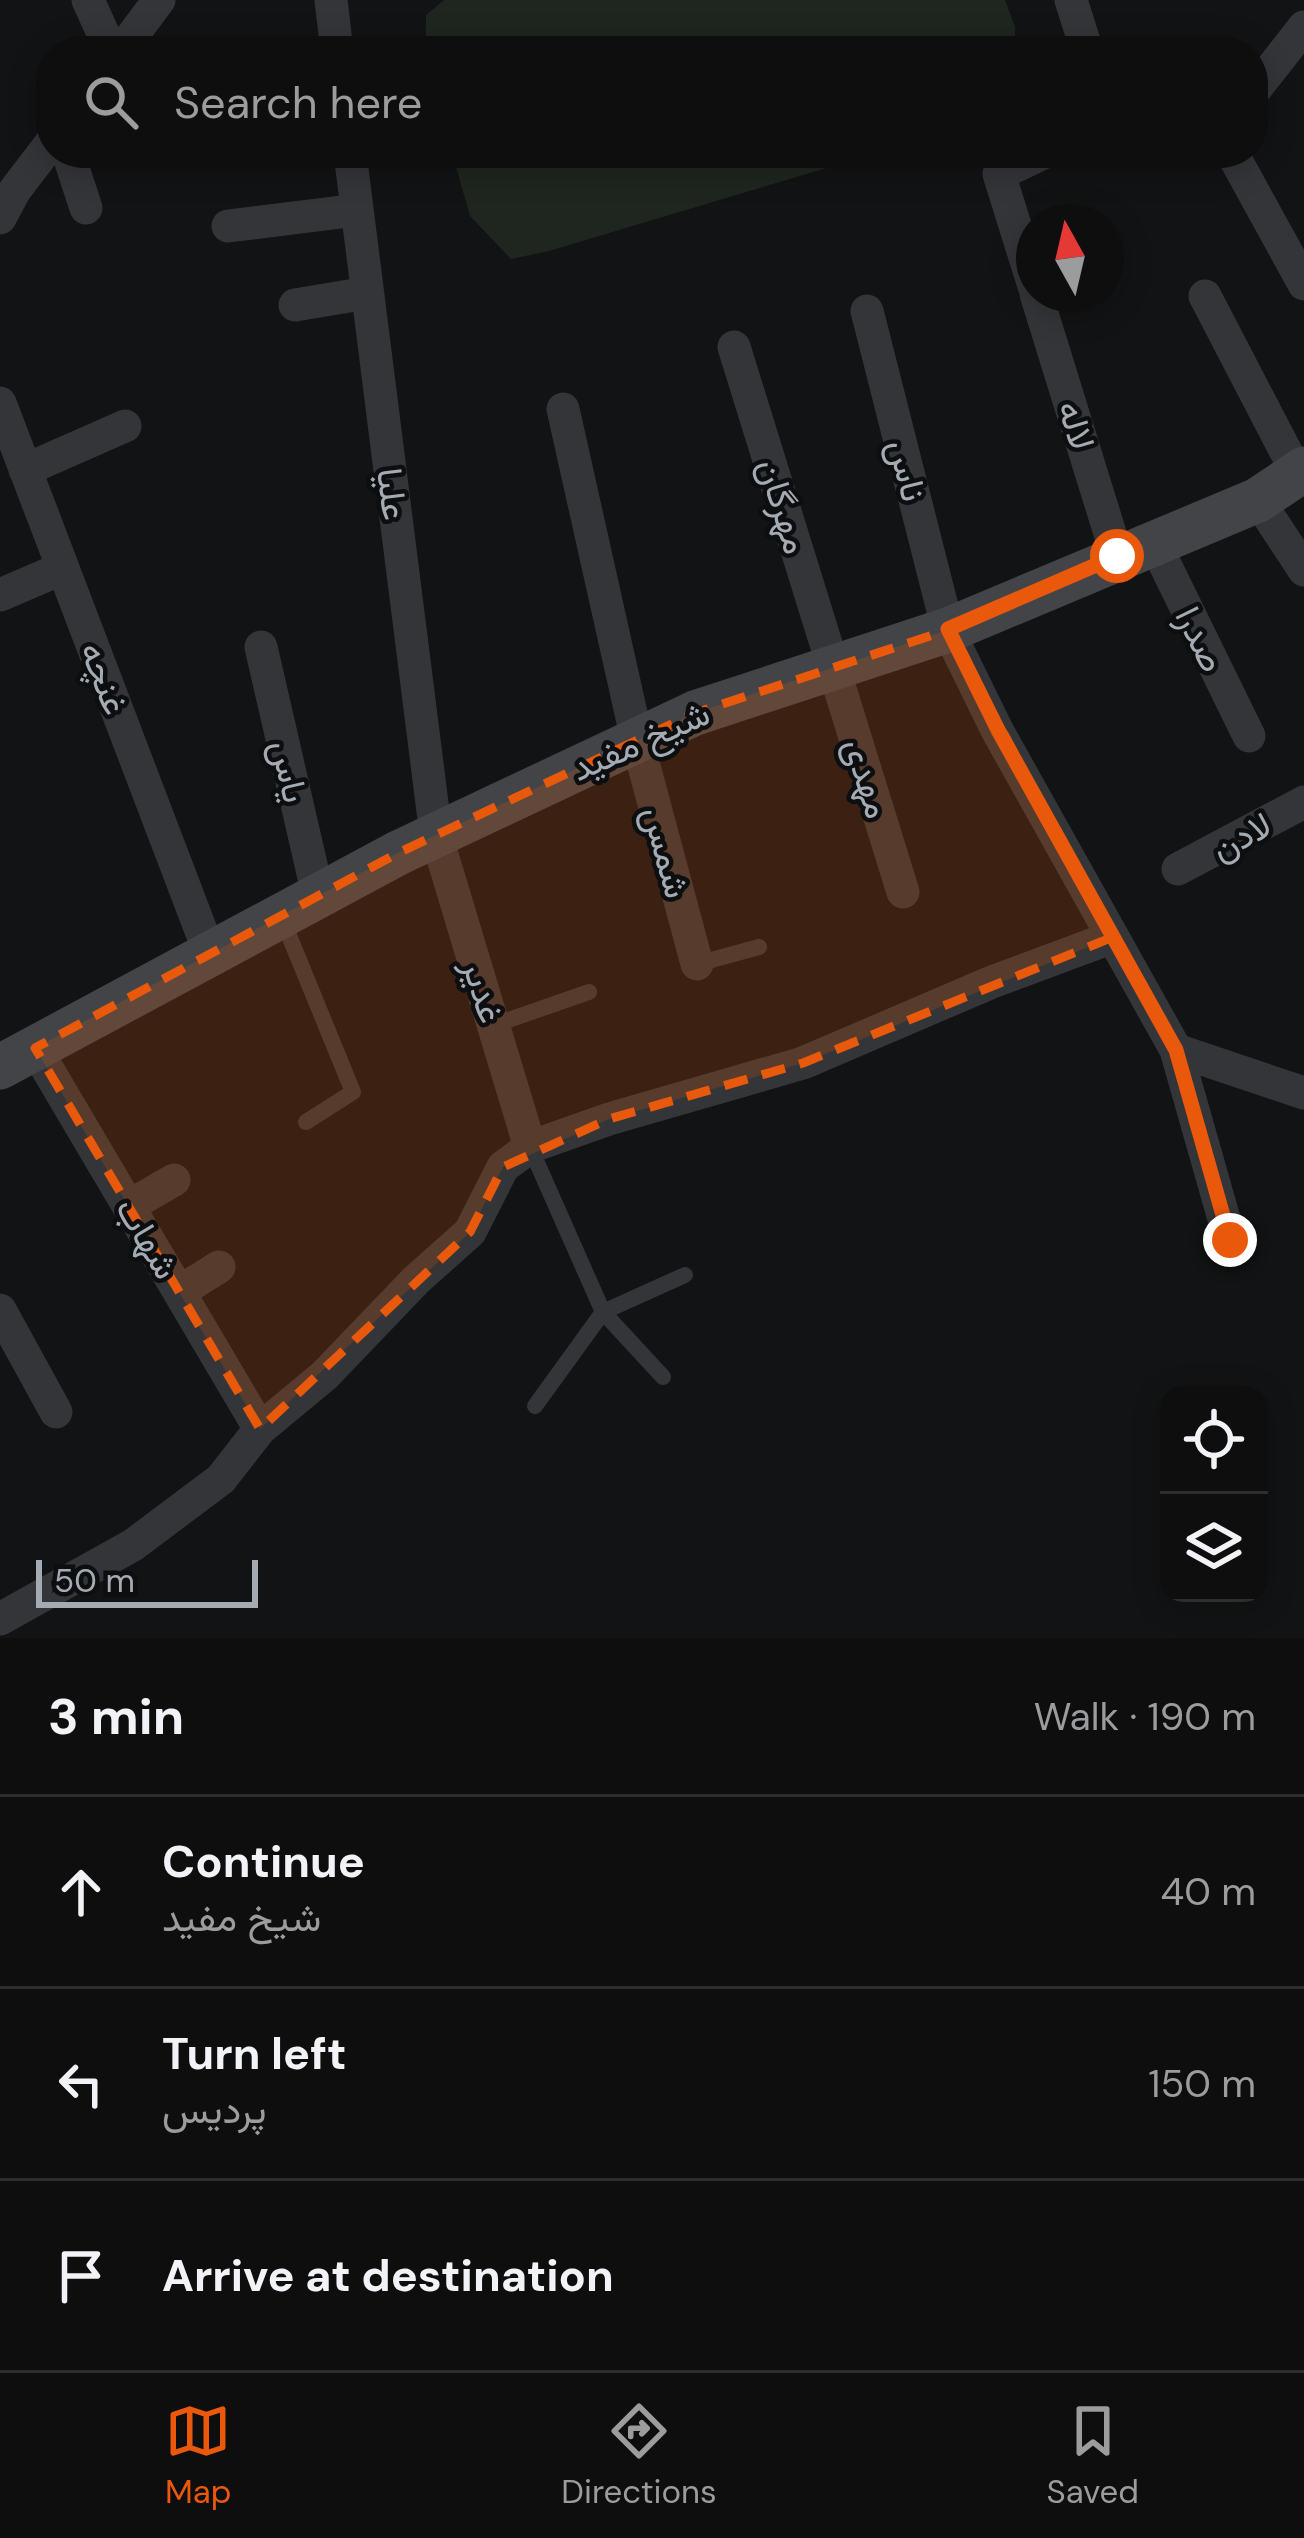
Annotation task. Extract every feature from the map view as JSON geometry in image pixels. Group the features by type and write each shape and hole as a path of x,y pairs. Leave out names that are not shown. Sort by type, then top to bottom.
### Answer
{"main road":[{"name":"شیخ مفید","path":"18,1057 436,835 695,713 948,629 1258,500 1301,471"}],"street":[{"path":"88,0 105,36"},
{"path":"132,36 159,0"},
{"path":"331,0 335,36"},
{"path":"1071,0 1083,36"},
{"path":"1268,73 1304,27"},
{"path":"5,191 36,159"},
{"path":"73,168 86,208"},
{"name":"علیا","path":"352,168 436,835"},
{"name":"لاله","path":"1012,168 999,174 1016,229"},
{"path":"1240,168 1304,284"},
{"path":"228,226 357,210"},
{"path":"295,305 368,293"},
{"path":"1205,296 1301,471"},
{"name":"ناس","path":"867,311 948,629 998,730 1176,1050 1230,1240"},
{"name":"لاله","path":"1044,312 1136,549"},
{"name":"مهرگان","path":"734,346 833,664"},
{"name":"غنچه","path":"0,403 210,954"},
{"name":"شمس","path":"563,409 638,740 697,964"},
{"path":"25,470 125,426"},
{"path":"1258,500 1304,570"},
{"name":"صدرا","path":"1136,549 1249,736"},
{"path":"0,595 63,568"},
{"name":"یاس","path":"261,646 300,906"},
{"name":"مهدی","path":"833,664 903,892"},
{"name":"لادن","path":"1178,869 1304,802"},
{"name":"غدیر","path":"436,835 530,1147"},
{"path":"0,1619 133,1545 221,1479 260,1429 325,1376 416,1280 470,1232 503,1167 530,1147 803,1063 992,982 1113,937"},
{"path":"1176,1050 1304,1093"},
{"name":"شهاب","path":"18,1057 129,1206 260,1429"},
{"path":"129,1206 174,1180"},
{"path":"179,1292 219,1267"},
{"path":"0,1310 56,1412"}],"lane":[{"path":"300,906 353,1092 307,1122"},
{"path":"697,964 759,946"},
{"path":"494,1025 589,992"},
{"path":"530,1147 603,1312 663,1377"},
{"path":"536,1406 603,1312 685,1275"}],"highlighted area":[{"path":"948,630 1113,937 803,1063 609,1119 503,1167 470,1232 260,1429 35,1048 398,853 695,713"}],"shaded area":[{"path":"444,0 1005,0 1015,36 426,36 426,15"},
{"path":"456,168 827,168 511,259 470,216"}],"route":[{"path":"1117,556 948,629 998,730 1176,1050 1230,1240"}]}
